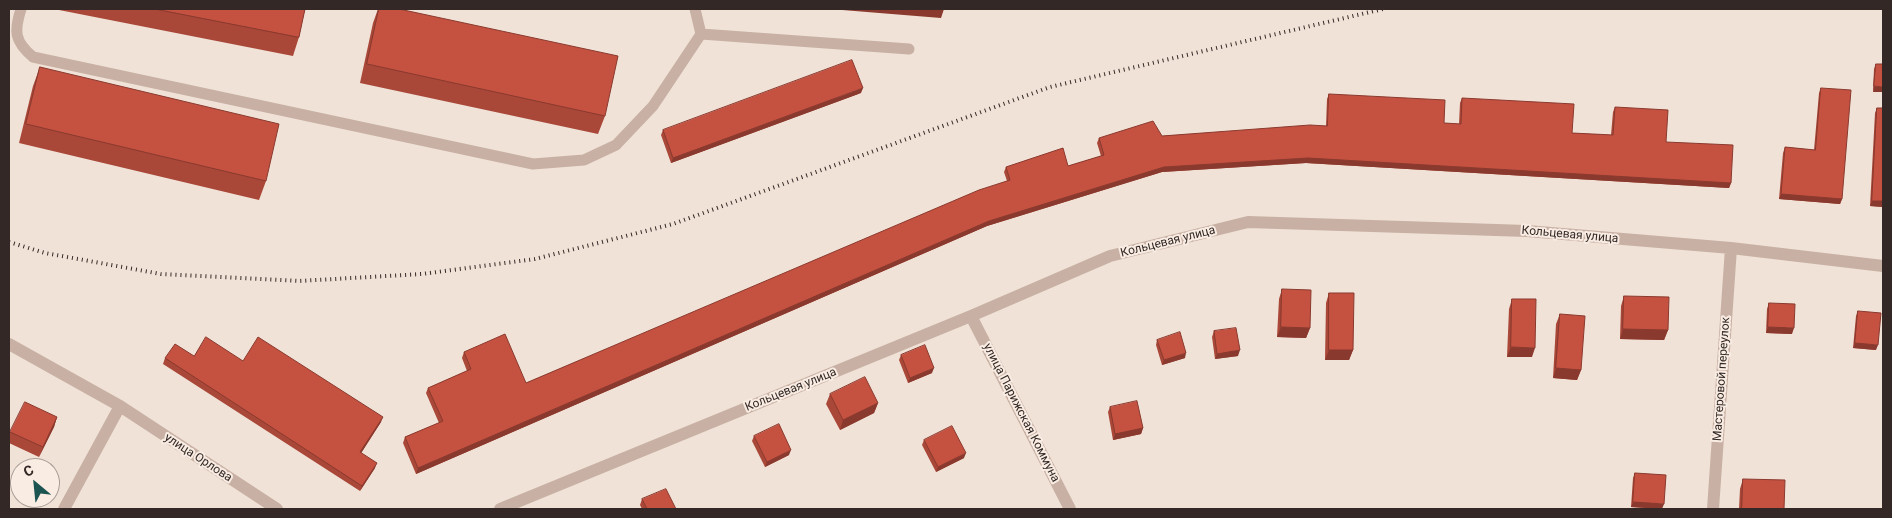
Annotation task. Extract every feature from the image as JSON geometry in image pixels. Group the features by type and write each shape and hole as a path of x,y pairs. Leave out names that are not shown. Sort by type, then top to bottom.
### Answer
{"street":[{"name":"Кольцевая улица","path":"500,509 971,316 1110,256 1248,222 1527,231 1731,248 1883,266"},
{"name":"Мастеровой переулок","path":"1713,509 1731,248"},
{"name":"улица Парижская Коммуна","path":"971,316 1070,509"},
{"name":"улица Орлова","path":"9,344 120,406 277,509"},
{"path":"64,509 120,406"}],"lane":[{"path":"21,9 16,28 21,47 33,57 533,164 584,160 616,145 653,106 700,34 695,9"},
{"path":"700,34 909,49"}],"building":[{"path":"155,9 305,9 299,37"},
{"path":"379,9 399,9 618,56 605,116 367,64"},
{"path":"852,60 863,88 673,158 663,130"},
{"path":"1876,64 1883,64 1883,87 1874,86"},
{"path":"40,67 279,124 266,181 26,124"},
{"path":"1821,88 1851,90 1842,199 1781,194 1785,147 1815,150"},
{"path":"1329,94 1445,100 1444,123 1461,124 1462,98 1574,104 1572,133 1613,135 1615,107 1668,110 1666,142 1733,145 1731,183 1308,158 1164,167 989,221 418,468 405,437 443,421 428,388 471,369 464,352 505,334 526,383 979,190 1010,180 1006,167 1063,148 1068,166 1104,155 1099,138 1153,121 1162,136 1310,125 1327,126"},
{"path":"1877,108 1883,108 1883,201 1872,201"},
{"path":"1282,289 1311,290 1310,328 1281,327"},
{"path":"1329,293 1354,293 1353,350 1329,350"},
{"path":"1624,296 1669,297 1668,330 1623,329"},
{"path":"1512,299 1536,299 1535,348 1511,347"},
{"path":"1769,303 1795,304 1794,328 1768,327"},
{"path":"1858,311 1881,313 1878,345 1855,343"},
{"path":"1560,314 1585,316 1581,370 1556,368"},
{"path":"1236,328 1240,350 1217,354 1214,331"},
{"path":"1180,332 1186,353 1164,360 1157,340"},
{"path":"206,337 243,361 258,337 383,417 360,452 377,463 362,486 165,358 175,344 194,356"},
{"path":"925,345 934,368 910,378 901,355"},
{"path":"865,377 878,403 843,420 830,394"},
{"path":"1137,401 1143,428 1115,434 1110,407"},
{"path":"25,402 57,417 43,447 10,432"},
{"path":"779,424 791,450 767,462 754,436"},
{"path":"952,426 966,453 938,467 924,440"},
{"path":"1635,473 1666,475 1664,504 1633,502"},
{"path":"1743,479 1785,480 1784,509 1742,509"},
{"path":"666,489 676,509 647,509 642,499"}],"railway":[{"path":"9,242 45,253 161,274 299,281 422,274 535,259 673,224 1050,87 1383,9"}]}
